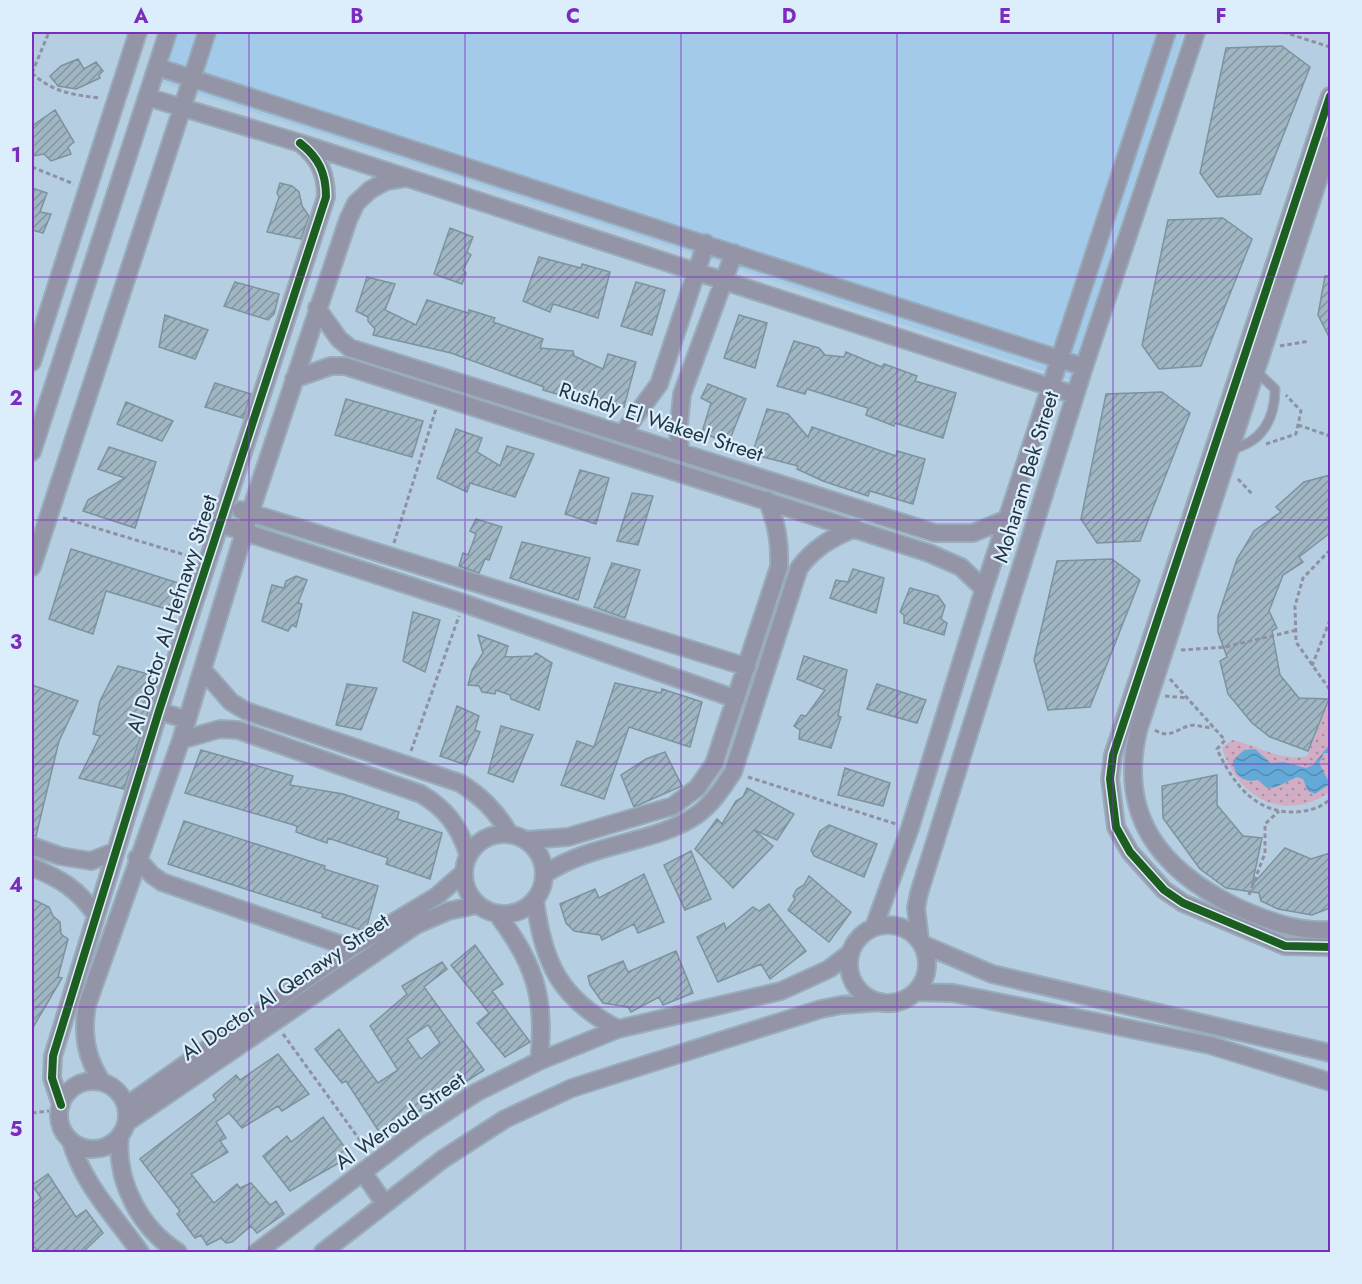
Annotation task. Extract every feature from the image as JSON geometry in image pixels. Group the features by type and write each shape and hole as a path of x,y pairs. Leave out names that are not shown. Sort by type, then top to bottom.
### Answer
{"street":[{"path":"32,362 138,32"},
{"path":"32,452 168,32"},
{"path":"32,567 207,32"},
{"name":"Moharam Bek Street","path":"874,927 910,828 984,589 1167,32"},
{"name":"Moharam Bek Street","path":"921,942 916,909 919,893 1084,367 1196,32"},
{"path":"157,67 1059,357 1084,367"},
{"path":"1330,96 1113,755 1110,779 1116,827 1130,852 1150,878 1183,903 1285,946 1330,947"},
{"path":"147,97 300,143 1075,395"},
{"name":"Al Doctor Al Hefnawy Street","path":"61,1105 52,1078 53,1056 159,711 326,197 326,181 316,160 300,143"},
{"path":"1330,144 1144,713 1133,752 1132,774 1140,816 1151,839 1186,878 1264,920 1296,929 1330,930"},
{"name":"Al Doctor Al Hefnawy Street","path":"102,1082 87,1051 85,1016 137,858 181,740 244,532 317,309 356,203 370,190 386,181 405,178"},
{"path":"321,212 348,220"},
{"path":"623,433 659,384 706,243"},
{"path":"681,452 678,413 682,394 734,253"},
{"name":"Rushdy El Wakeel Street","path":"317,309 339,339 350,348 935,533 973,533 1007,519"},
{"name":"Rushdy El Wakeel Street","path":"294,379 331,366 345,366 929,553 961,567 984,589"},
{"path":"527,840 543,861 545,874 542,888 535,900 524,909 511,914 497,914 477,905 469,895 463,873 468,854 485,837 509,833 527,840 568,837 673,806 697,788 714,764 730,721 778,567 780,544 777,522 767,500"},
{"path":"226,505 747,667"},
{"path":"220,524 463,603 736,699"},
{"path":"545,874 577,855 678,825 698,814 716,798 733,772 799,568 810,553 831,537 855,528"},
{"path":"929,553 935,533"},
{"path":"203,670 231,702 246,711 460,783 480,796 497,813 509,833"},
{"path":"159,711 187,720"},
{"path":"730,721 749,727"},
{"path":"181,740 220,729 238,730 421,794 438,804 452,818 462,835 468,854"},
{"path":"1116,827 1129,825 1140,816"},
{"path":"1130,852 1139,844 1151,839"},
{"path":"32,846 60,856 92,861 116,851"},
{"path":"137,858 152,875 162,882 351,948"},
{"path":"32,867 56,877 82,895 95,914"},
{"name":"Al Doctor Al Qenawy Street","path":"126,1106 351,948 437,896 463,873"},
{"path":"535,900 539,933 550,964 567,992 591,1015 618,1029"},
{"name":"Al Doctor Al Qenawy Street","path":"123,1130 274,1022 416,925 448,911 477,905"},
{"path":"497,914 517,940 532,969 540,1000 542,1032 539,1061"},
{"path":"881,1002 872,1000 857,988 849,972 850,953 859,937 874,927 899,926 921,942 992,974 1330,1053"},
{"path":"915,992 927,969 921,942"},
{"name":"Al Weroud Street","path":"257,1252 370,1169 417,1131 477,1092 539,1061 618,1029 781,991 829,969 850,953"},
{"path":"323,1252 443,1159 505,1119 572,1088 821,1009 841,1005 899,1001 915,992 953,993 1210,1045 1330,1082"},
{"path":"140,1252 89,1185 71,1141 61,1127 61,1105 64,1097 77,1085 94,1081 102,1082 117,1091 126,1106 121,1173 131,1199 159,1238 178,1252"},
{"path":"71,1141 85,1148 100,1149 123,1130"},
{"path":"370,1169 386,1204"}],"lane":[{"path":"1228,457 1264,431 1275,389 1256,370"}],"path":[{"path":"49,32 32,73 44,85 77,95 117,99"},
{"path":"1283,32 1330,47"},
{"path":"32,167 88,189"},
{"path":"1263,349 1309,340"},
{"path":"390,556 440,397"},
{"path":"1298,425 1330,436"},
{"path":"1228,457 1253,495"},
{"path":"49,513 208,562"},
{"path":"1330,550 1303,578 1295,606 1298,630 1296,642 1330,690"},
{"path":"407,765 463,603"},
{"path":"1312,666 1330,620"},
{"path":"1298,630 1162,659 1225,740 1217,748 1232,779 1259,804 1279,811 1302,812 1323,806 1330,799"},
{"path":"1144,713 1148,725 1160,733 1177,733 1188,726 1213,727"},
{"path":"733,772 910,828"},
{"path":"1235,906 1251,894 1265,853 1264,824 1279,811"},
{"path":"274,1022 370,1169"}],"shaded area":[{"path":"177,32 1184,32 1070,380 712,260 160,82"},
{"path":"1330,699 1330,792 1313,801 1296,805 1280,805 1265,801 1251,793 1229,766 1222,748 1232,740 1278,755 1307,756"}],"water":[{"path":"1330,744 1330,753 1324,753 1319,763 1330,784 1315,794 1308,791 1303,779 1297,777 1276,787 1267,788 1258,780 1253,781 1240,777 1235,770 1233,760 1244,750 1255,749 1271,763 1284,762 1306,768 1313,765"}],"building":[{"path":"1282,46 1310,67 1260,194 1217,197 1200,173 1226,48"},
{"path":"78,59 84,69 96,62 103,71 99,75 100,78 76,89 58,86 50,76 61,66"},
{"path":"55,110 74,142 68,147 71,154 51,161 44,154 32,156 32,126"},
{"path":"280,183 292,186 299,192 302,206 309,216 301,239 267,232 279,197 277,193"},
{"path":"32,188 47,193 40,212 51,214 43,233 32,230"},
{"path":"1223,218 1252,239 1201,366 1159,369 1142,345 1168,220"},
{"path":"450,228 473,237 467,252 471,255 463,270 466,273 462,284 434,274"},
{"path":"539,257 581,268 582,264 610,272 598,318 553,304 550,312 523,301"},
{"path":"1325,276 1330,276 1330,339 1318,315"},
{"path":"367,277 395,284 385,310 416,325 427,300 468,313 469,310 495,318 493,322 543,339 540,348 573,351 574,356 603,369 608,354 636,362 624,407 576,392 574,399 543,390 544,387 451,353 373,335 375,329 368,321 368,317 356,311"},
{"path":"235,282 279,294 274,314 268,320 224,306"},
{"path":"636,282 665,290 652,335 621,326"},
{"path":"165,315 208,330 195,359 159,347"},
{"path":"739,315 767,323 755,368 724,358"},
{"path":"794,341 819,348 825,355 844,357 846,352 882,367 884,364 917,376 915,381 956,393 943,438 895,423 894,426 866,415 868,408 807,389 805,394 777,386"},
{"path":"215,383 251,394 243,418 205,407"},
{"path":"708,384 746,399 728,444 702,432 711,403 701,398"},
{"path":"1162,392 1190,413 1140,541 1097,543 1081,519 1106,394"},
{"path":"346,399 423,421 412,457 335,435"},
{"path":"126,402 173,421 162,441 117,424"},
{"path":"767,409 788,414 808,437 812,427 896,456 897,451 925,459 913,504 870,491 868,496 823,481 797,469 798,466 752,454"},
{"path":"456,429 482,438 477,452 500,466 507,446 534,454 515,497 470,483 467,492 437,478"},
{"path":"109,447 156,462 135,528 83,511 88,500 125,478 98,469"},
{"path":"580,470 609,478 596,524 565,514"},
{"path":"1330,475 1330,533 1299,557 1303,562 1283,575 1269,611 1277,628 1272,631 1280,675 1299,698 1329,699 1308,751 1270,737 1252,723 1228,694 1220,661 1227,657 1218,632 1218,616 1237,559 1254,531 1281,512 1276,507 1304,482"},
{"path":"632,493 653,496 638,545 617,541"},
{"path":"476,519 502,527 489,560 485,559 479,573 459,566 463,553 468,555 476,534 470,531"},
{"path":"522,542 590,558 578,600 510,578"},
{"path":"71,549 188,586 180,613 106,591 93,634 49,619"},
{"path":"1112,559 1140,580 1090,707 1048,710 1034,660 1057,561"},
{"path":"612,563 640,570 625,618 594,607"},
{"path":"853,569 884,578 876,613 830,598 836,580 848,582"},
{"path":"296,576 307,580 298,603 302,604 296,627 292,625 288,631 262,621 272,585 284,588 286,581"},
{"path":"910,588 938,596 945,606 941,619 947,623 944,635 904,623 904,615 900,612"},
{"path":"413,612 440,620 425,672 403,661"},
{"path":"478,635 508,646 505,657 533,656 536,653 552,663 539,710 511,699 510,695 496,690 495,694 482,692 479,686 468,685 472,670 483,653"},
{"path":"804,656 847,670 838,716 841,717 831,748 799,739 800,730 794,726 801,715 806,716 825,690 797,679"},
{"path":"118,666 159,677 124,789 79,778 100,736 93,734 100,701"},
{"path":"615,683 661,693 662,689 702,702 690,747 629,727 604,799 561,785 577,741 594,747"},
{"path":"347,684 377,688 361,730 336,725"},
{"path":"877,684 926,700 917,723 867,709"},
{"path":"32,685 78,701 59,741 36,836 32,836"},
{"path":"457,706 479,716 475,730 480,732 466,765 440,756"},
{"path":"501,726 533,735 513,782 488,773"},
{"path":"201,750 293,776 290,785 343,794 399,812 397,819 442,833 430,879 386,864 388,858 328,838 327,843 296,832 297,826 185,793"},
{"path":"665,752 682,786 634,807 621,775 646,759"},
{"path":"845,768 890,783 883,806 838,795"},
{"path":"1217,775 1217,805 1243,836 1262,838 1252,885 1285,848 1311,859 1330,853 1330,908 1312,915 1278,909 1261,901 1259,893 1226,888 1200,869 1163,818 1162,786"},
{"path":"747,788 794,814 777,840 754,830 773,846 733,888 695,849 717,819 722,824 736,801 743,797"},
{"path":"184,821 325,866 324,869 378,886 367,926 361,930 322,917 323,914 168,864"},
{"path":"829,825 877,844 864,877 814,856 811,850 820,831"},
{"path":"691,851 711,899 685,910 664,865"},
{"path":"644,874 664,922 638,933 634,924 602,940 600,935 574,931 566,923 560,904 595,889 599,898"},
{"path":"809,876 851,912 829,942 788,910 795,899 793,896 797,889 804,885"},
{"path":"32,899 49,907 53,916 60,922 61,934 68,939 58,977 62,978 32,1029"},
{"path":"769,904 806,951 770,979 761,964 718,982 697,937 724,923 726,929 753,907 759,911"},
{"path":"475,945 503,984 492,991 530,1042 505,1057 477,1023 489,1013 451,965"},
{"path":"676,951 693,993 663,1005 659,997 631,1012 628,1007 603,1003 590,985 588,976 623,961 628,972"},
{"path":"442,962 447,969 424,987 484,1070 382,1136 346,1081 342,1083 315,1049 339,1029 378,1083 398,1070 370,1026 407,994 402,986","holes":["428,1025 440,1043 421,1059 407,1039"]},
{"path":"278,1054 309,1094 282,1111 278,1106 242,1128 229,1113 216,1122 226,1138 220,1141 228,1152 191,1174 214,1203 237,1184 240,1188 251,1183 270,1205 276,1201 284,1214 257,1233 251,1226 232,1242 226,1243 221,1238 207,1245 201,1235 195,1238 177,1214 180,1211 140,1159 216,1100 213,1095 236,1075 240,1080"},
{"path":"323,1117 351,1156 290,1191 263,1156 287,1136 291,1142"},
{"path":"48,1174 76,1217 86,1210 103,1233 83,1252 38,1252 32,1244 32,1205 41,1198 32,1185"}],"cycle path":[{"path":"1330,96 1113,755 1110,779 1116,827 1130,852 1164,890 1183,903 1285,946 1330,947"},
{"path":"61,1105 52,1078 53,1056 159,711 326,197 325,181 317,160 300,143"}]}
